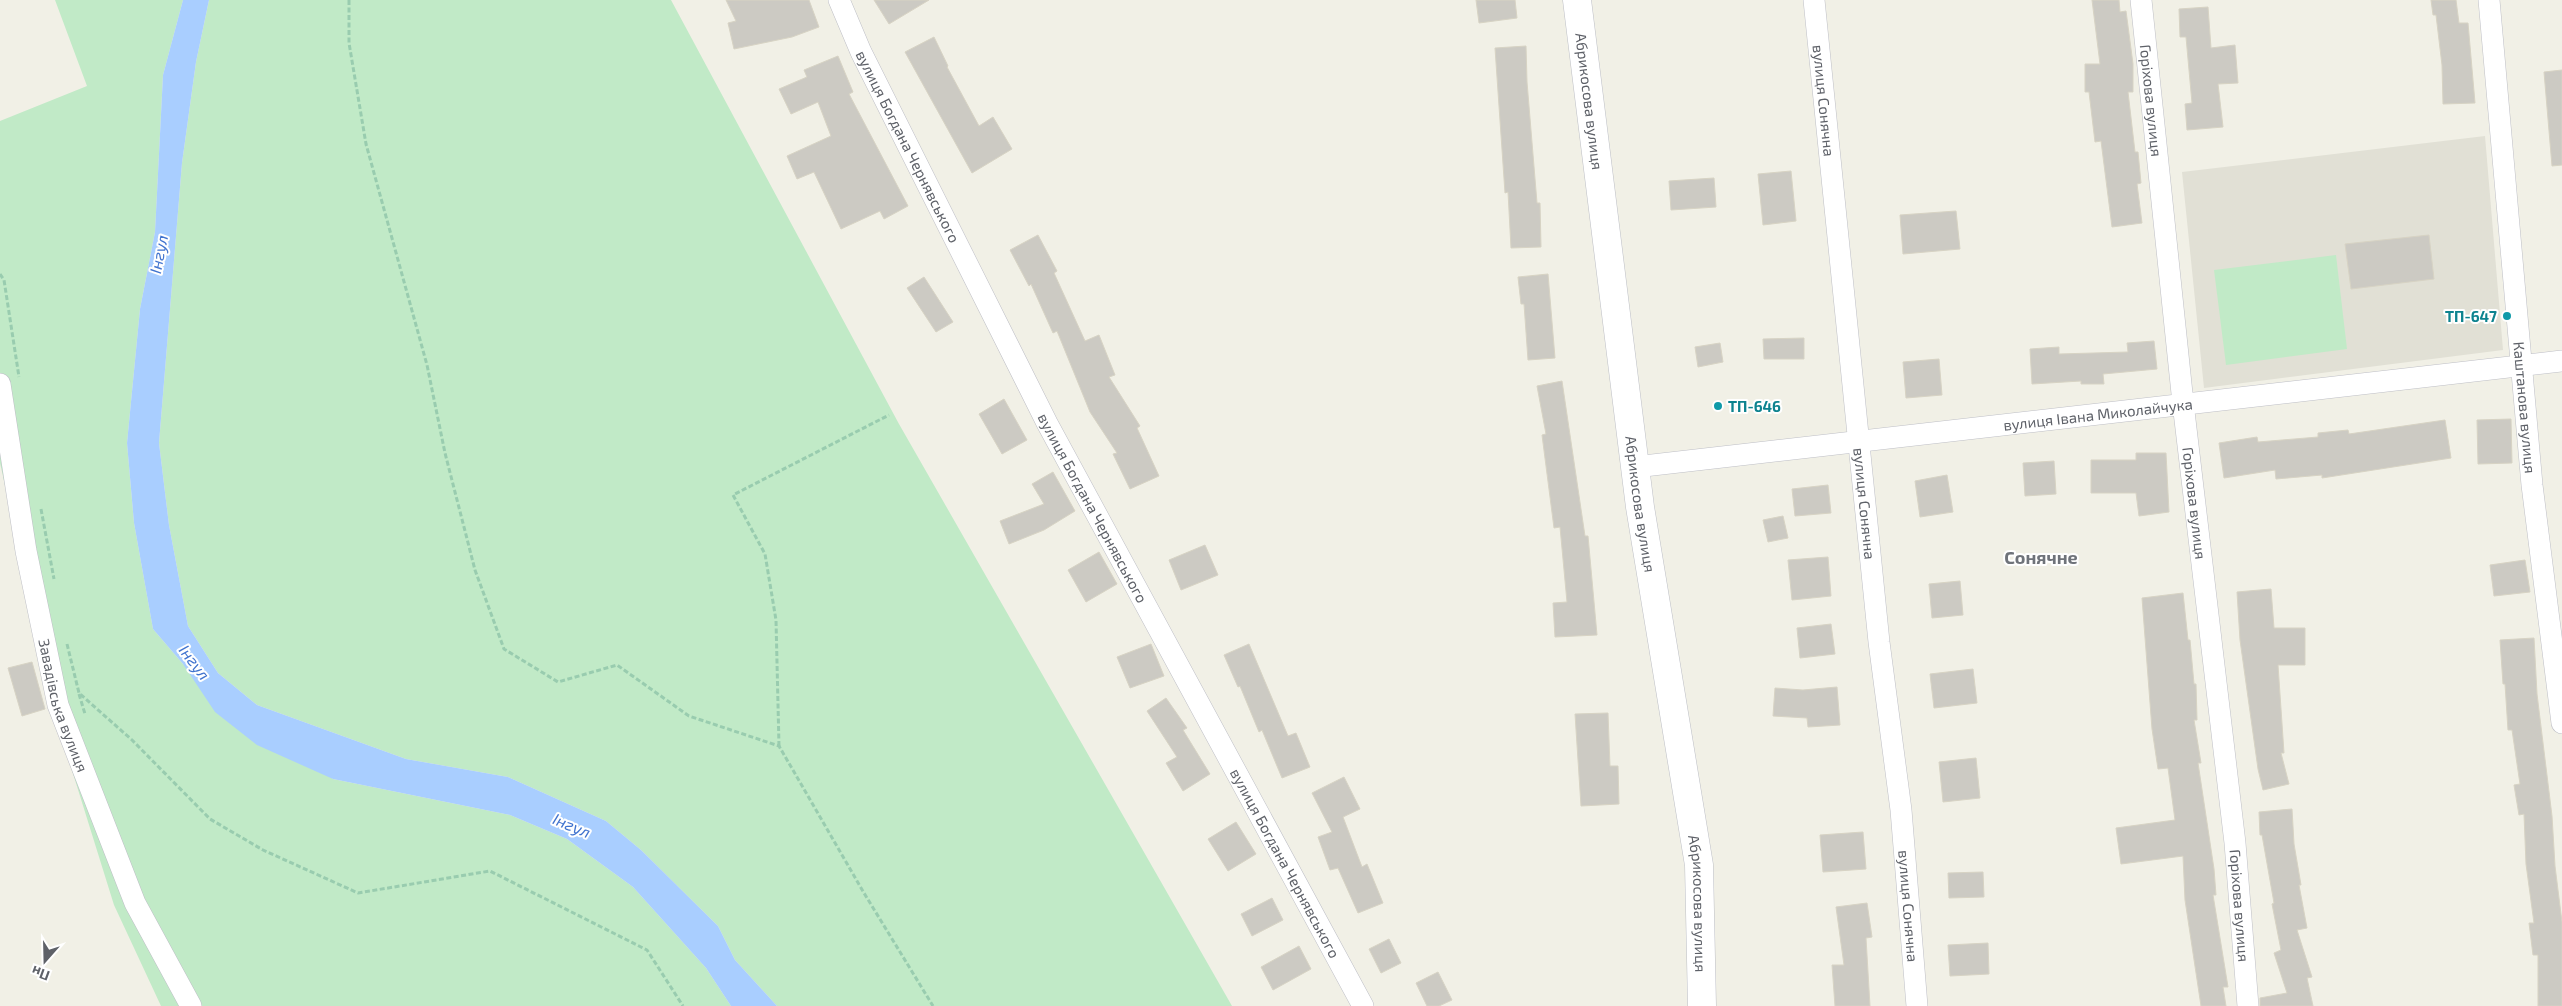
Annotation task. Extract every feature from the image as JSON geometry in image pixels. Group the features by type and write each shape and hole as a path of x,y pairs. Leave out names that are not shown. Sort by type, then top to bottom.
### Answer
{"street":[{"name":"вулиця Богдана Чернявського","path":"840,0 861,52 1047,423 1363,1006"},
{"name":"Абрикосова вулиця","path":"1577,0 1640,507 1699,865 1702,1006"},
{"name":"вулиця Сонячна","path":"1814,0 1879,642 1901,810 1917,1006"},
{"name":"Горіхова вулиця","path":"2141,0 2183,403 2235,843 2248,1006"},
{"name":"Каштанова вулиця","path":"2489,0 2532,485 2562,723"},
{"name":"вулиця Івана Миколайчука","path":"1635,467 2562,360"},
{"name":"Завадівська вулиця","path":"10,384 26,552 58,704 135,903 191,1006"}],"path":[{"path":"349,0 349,43 366,144 427,365 445,453 475,570 504,649 558,682 617,665 689,716 779,746"},
{"path":"0,274 4,280 10,384"},
{"path":"889,415 734,495 764,554 776,620 779,746 864,893 933,1006"},
{"path":"41,505 55,582"},
{"path":"66,639 79,693 132,740 210,819 263,850 358,893 490,871 542,895 647,950 683,1006"}],"shaded area":[{"path":"2485,136 2503,350 2204,388 2182,172"}],"green space":[{"path":"55,0 183,0 163,75 155,232 140,309 127,443 134,523 153,629 183,664 333,779 510,815 567,839 633,887 706,968 731,1006 161,1006 114,905 61,735 0,463 0,121 87,86"},
{"path":"209,0 671,0 899,424 1232,1006 777,1006 735,960 718,926 641,850 606,821 508,777 406,759 257,705 218,673 188,626 169,525 159,443 182,163 196,62"},
{"path":"2336,255 2347,349 2226,365 2214,270"}],"water":[{"name":"Інгул","path":"183,0 209,0 196,62 182,163 159,443 169,525 188,626 218,673 257,705 406,759 508,777 606,821 641,850 718,926 735,960 777,1006 731,1006 706,968 633,887 567,839 510,815 333,779 257,745 215,712 183,664 153,629 134,523 127,443 140,309 155,232 163,75"}],"building":[{"path":"726,0 809,0 819,27 792,37 734,49 728,23 736,21"},
{"path":"874,0 929,0 889,24"},
{"path":"1476,0 1515,0 1517,18 1479,23"},
{"path":"2092,0 2119,0 2120,12 2126,11 2133,64 2133,92 2128,92 2135,152 2138,152 2141,183 2137,184 2142,223 2112,227 2101,141 2095,142 2089,92 2085,92 2085,64 2100,64"},
{"path":"2431,0 2456,0 2459,23 2468,23 2475,103 2443,104 2442,65 2436,15 2433,15"},
{"path":"2208,7 2211,48 2235,45 2238,83 2218,84 2223,127 2187,130 2185,104 2192,103 2186,37 2180,37 2179,9"},
{"path":"934,37 947,67 979,126 993,117 1012,149 972,173 905,52"},
{"path":"1526,46 1527,82 1537,203 1540,203 1541,247 1511,248 1508,192 1505,193 1495,48"},
{"path":"838,56 853,92 849,94 908,206 884,219 880,211 841,229 814,172 797,179 787,156 831,136 818,102 791,114 779,89 807,77 804,70"},
{"path":"2562,70 2562,165 2552,166 2544,72"},
{"path":"1791,171 1796,221 1763,225 1758,174"},
{"path":"1714,178 1716,207 1671,210 1669,181"},
{"path":"1956,211 1960,249 1903,254 1900,215"},
{"path":"1038,235 1057,271 1054,273 1085,341 1099,335 1115,375 1109,377 1140,426 1137,428 1159,476 1130,489 1113,454 1117,453 1090,412 1057,331 1053,333 1031,284 1029,286 1010,250"},
{"path":"2429,235 2434,279 2351,289 2345,244"},
{"path":"1548,274 1555,358 1528,360 1524,304 1521,304 1518,277"},
{"path":"924,277 953,322 936,332 907,288"},
{"path":"1804,338 1804,359 1764,359 1763,339"},
{"path":"2154,341 2157,369 2103,374 2104,384 2081,384 2081,381 2032,384 2030,349 2059,347 2059,354 2128,352 2127,343"},
{"path":"1720,343 1723,362 1698,367 1695,347"},
{"path":"1939,359 1942,395 1906,398 1903,362"},
{"path":"1562,381 1585,536 1588,536 1597,635 1555,637 1553,603 1567,602 1560,527 1554,528 1542,435 1546,434 1537,386"},
{"path":"1004,399 1027,440 1002,454 979,414"},
{"path":"2511,419 2512,463 2478,464 2477,420"},
{"path":"2445,420 2451,458 2322,478 2322,475 2276,479 2275,470 2224,478 2219,443 2257,437 2258,442 2318,437 2318,433 2348,430 2349,434"},
{"path":"2136,453 2166,453 2169,512 2139,516 2136,493 2091,493 2091,460 2136,460"},
{"path":"2054,461 2056,494 2025,496 2023,463"},
{"path":"1053,472 1075,511 1044,530 1009,544 1000,521 1044,504 1032,484"},
{"path":"1947,475 1953,512 1920,517 1915,481"},
{"path":"1828,485 1831,513 1795,516 1792,489"},
{"path":"1783,516 1788,538 1768,542 1763,520"},
{"path":"1205,545 1218,575 1181,590 1169,560"},
{"path":"1099,552 1117,584 1086,602 1068,570"},
{"path":"1828,557 1831,596 1792,600 1788,560"},
{"path":"2525,560 2530,592 2494,596 2490,565"},
{"path":"1960,581 1963,615 1932,618 1929,584"},
{"path":"2271,589 2274,628 2305,628 2305,665 2278,665 2284,753 2281,753 2289,784 2263,790 2258,769 2240,640 2237,592"},
{"path":"2183,593 2194,684 2196,684 2197,720 2194,720 2201,763 2198,763 2214,869 2216,895 2213,895 2228,987 2223,987 2226,1006 2201,1006 2185,900 2183,856 2121,864 2116,828 2175,820 2168,768 2158,769 2152,729 2142,598"},
{"path":"1831,624 1835,654 1800,658 1797,628"},
{"path":"2534,638 2537,694 2552,816 2555,866 2562,922 2562,1006 2538,1006 2538,955 2533,955 2529,923 2534,923 2526,864 2524,814 2519,815 2514,785 2520,784 2512,730 2508,730 2505,684 2503,684 2500,640"},
{"path":"1151,644 1164,676 1130,688 1117,657"},
{"path":"1249,644 1288,736 1296,733 1310,767 1282,778 1262,730 1259,732 1240,686 1238,687 1224,655"},
{"path":"32,662 45,709 22,716 8,668"},
{"path":"1973,669 1977,703 1934,708 1930,674"},
{"path":"1837,687 1840,725 1808,727 1807,718 1773,716 1775,688 1803,690"},
{"path":"1166,698 1187,728 1183,730 1210,774 1183,791 1166,763 1177,757 1147,711"},
{"path":"1608,713 1610,766 1618,766 1619,804 1581,806 1575,714"},
{"path":"1976,758 1980,798 1943,802 1939,762"},
{"path":"1344,777 1360,809 1343,817 1362,867 1367,864 1383,903 1358,913 1338,868 1330,870 1318,837 1332,832 1312,793"},
{"path":"2292,809 2294,844 2301,885 2299,885 2307,928 2297,930 2312,977 2307,978 2313,1006 2260,1006 2260,998 2287,993 2274,953 2281,950 2262,835 2260,835 2259,812"},
{"path":"1236,822 1256,854 1228,871 1208,839"},
{"path":"1863,832 1866,869 1823,872 1820,835"},
{"path":"1983,872 1984,897 1949,898 1948,873"},
{"path":"1272,898 1283,920 1252,936 1241,914"},
{"path":"1867,903 1872,937 1866,938 1870,1006 1835,1006 1832,965 1844,965 1836,907"},
{"path":"1389,939 1401,963 1381,973 1369,949"},
{"path":"1988,943 1989,974 1950,976 1948,945"},
{"path":"1299,946 1311,969 1273,990 1261,967"},
{"path":"1438,972 1452,1000 1439,1006 1427,1006 1416,983"}],"place":[{"name":"ТП-647","path":"2507,316"},
{"name":"ТП-646","path":"1718,406"}],"district":[{"name":"Сонячне","path":"2041,557"}]}
